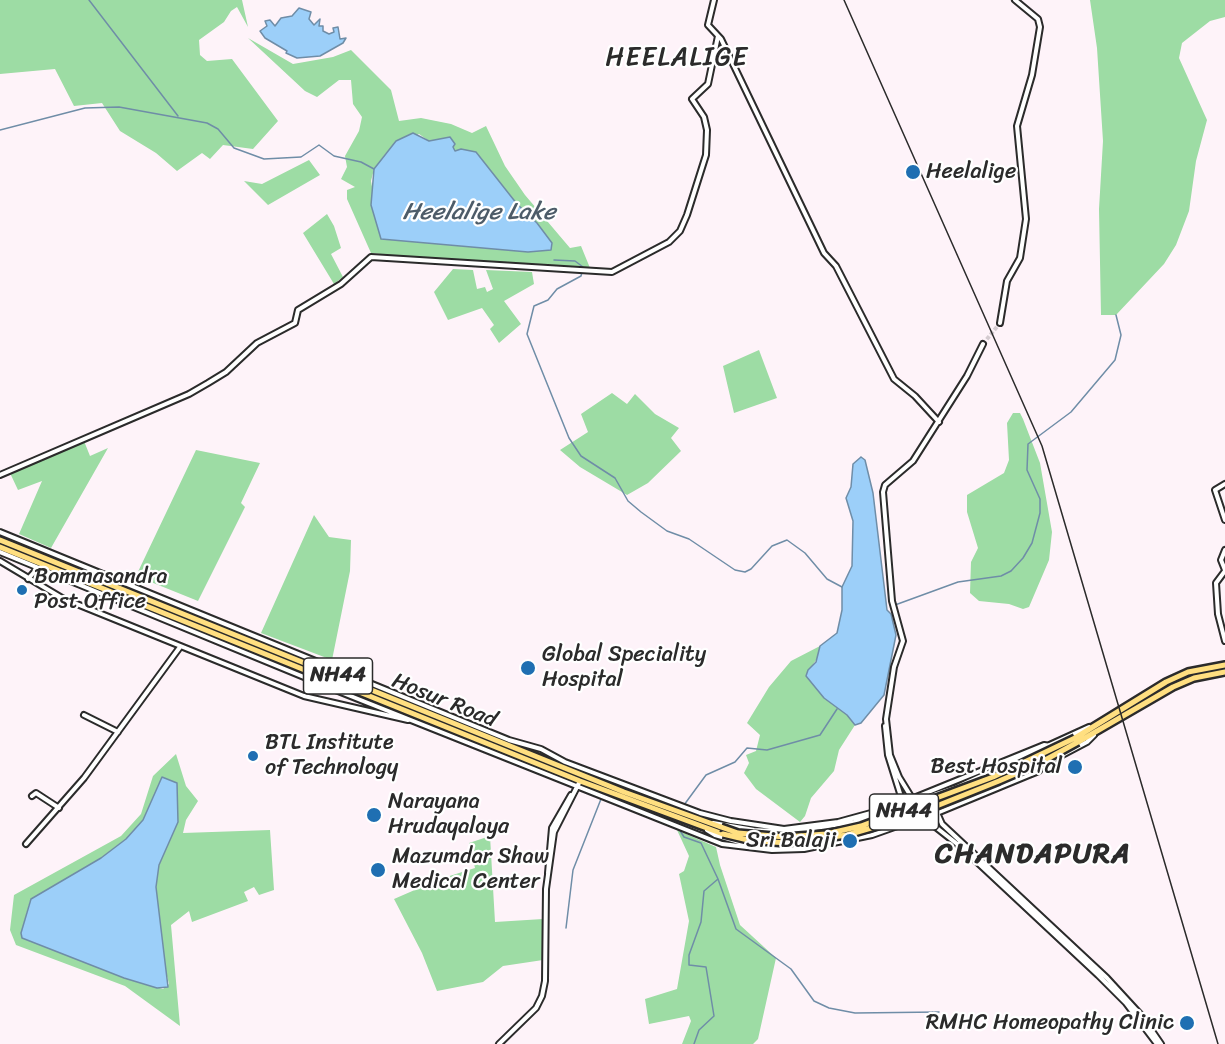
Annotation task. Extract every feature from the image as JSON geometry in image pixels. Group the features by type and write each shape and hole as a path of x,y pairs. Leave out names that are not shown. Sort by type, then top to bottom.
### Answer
{"highway":[{"name":"Hosur Road","path":"0,540 679,816"},
{"name":"Hosur Road","path":"0,547 302,673 578,784 708,826"},
{"path":"119,579 119,588"},
{"name":"NH44","path":"1095,729 1166,682 1188,672 1225,665"},
{"name":"NH44","path":"708,826 723,834 780,843 847,835 909,817 1036,765 1095,729 1173,687 1194,678 1225,672"},
{"name":"NH44","path":"708,826 721,827 738,833 785,837 850,828 898,814 993,777 1076,740"}],"street":[{"path":"714,0 708,20 718,36 824,253 836,266 894,379 915,396 939,422"},
{"path":"1000,323 1007,281 1020,258 1026,219 1025,185 1017,126 1032,75 1040,27 1038,19 1015,0"},
{"path":"0,475 199,388 226,372 256,343 295,323 298,310 341,284 371,257 612,272 669,242 680,231 687,215 706,155 705,124 692,99 708,84 718,36"},
{"path":"916,819 904,805 888,754 886,719 894,667 903,642 893,607 882,499 885,485 913,461 939,422 983,344"},
{"path":"1225,484 1215,490 1225,520"},
{"path":"0,532 119,579 679,816 724,844 772,850 872,835 1039,771 1041,766"},
{"path":"1225,550 1221,560 1225,570 1216,583 1218,614 1225,640"},
{"path":"0,552 37,569 302,673 354,697 578,784 555,828 548,873 545,981 542,996 536,1008 499,1044"},
{"path":"7,566 11,557"},
{"path":"0,561 62,598 304,696 384,716 412,720"},
{"path":"28,579 37,569"},
{"path":"26,844 59,808 180,646"},
{"path":"84,715 118,732"},
{"path":"886,719 890,755 913,801"},
{"path":"708,826 788,832 835,827 957,787 1095,729"},
{"path":"936,812 1041,766 1087,742 1095,729"},
{"path":"930,795 1044,745 1051,746"},
{"path":"957,787 962,800"},
{"path":"32,796 36,793 59,808"},
{"path":"930,795 942,824 1113,984 1141,1016 1159,1044"},
{"path":"679,816 784,829 832,824 904,805"},
{"path":"708,826 715,836 743,843 804,847 916,819 928,821 939,828 1036,917 1126,1003 1159,1044"},
{"path":"835,827 838,840"}],"green space":[{"path":"0,0 242,0 248,27 237,7 231,11 224,22 199,40 200,55 207,61 232,59 278,121 253,149 223,145 210,159 202,153 177,171 156,153 120,131 102,103 74,106 55,69 0,74"},
{"path":"1090,0 1225,0 1225,17 1210,21 1182,43 1179,58 1207,120 1196,161 1189,211 1176,245 1164,264 1116,315 1101,315 1099,209 1103,141 1097,48"},
{"path":"248,38 293,64 333,57 351,50 391,90 399,121 421,118 451,124 472,133 486,126 505,166 525,195 570,248 581,246 590,268 446,261 371,253 347,199 347,190 355,187 341,179 347,167 345,156 359,131 362,117 353,104 351,80 339,80 317,97 305,91","holes":["419,134 429,141 450,137 455,144 453,148 455,151 461,149 476,152 517,204 537,223 552,248 528,252 381,239 371,181 374,169 386,153"]},
{"path":"309,160 320,175 268,205 244,181 262,184"},
{"path":"327,214 334,226 341,248 331,254 343,277 334,284 303,233"},
{"path":"453,269 473,270 477,289 485,287 487,292 493,289 486,270 532,272 534,284 504,301 521,324 499,343 490,329 494,325 482,308 448,320 434,292"},
{"path":"759,350 777,398 734,413 723,366"},
{"path":"612,393 627,404 635,394 655,414 679,428 671,438 681,451 648,483 627,495 580,467 560,450 588,432 581,414"},
{"path":"1013,413 1020,413 1040,463 1052,532 1049,560 1029,607 1023,609 1009,604 979,601 970,593 971,562 978,548 967,512 967,495 1004,473 1009,460 1007,423"},
{"path":"84,441 90,456 108,448 51,548 19,534 42,481 18,490 10,473"},
{"path":"196,450 260,463 241,503 245,507 198,601 136,576"},
{"path":"314,515 329,537 351,540 350,571 332,660 261,633"},
{"path":"820,646 818,657 812,666 815,684 824,698 848,714 855,725 839,750 834,771 811,798 805,816 800,822 756,789 744,773 749,763 746,755 756,751 760,735 747,723 769,687 791,661"},
{"path":"176,754 186,786 198,801 186,820 183,833 270,830 274,890 259,895 254,887 244,892 248,901 192,922 189,911 171,925 180,1026 125,986 16,945 10,930 14,895 121,836 141,814 153,776","holes":["162,777 170,780 178,822 159,865 156,887 164,964 169,984 163,989 124,978 22,938 21,933 30,901 101,858 126,839 143,820"]},
{"path":"677,830 716,847 740,925 776,958 758,1039 753,1044 682,1044 691,1021 689,1016 649,1024 645,999 677,989 689,921 679,874 684,871 689,856"},
{"path":"490,836 495,922 543,919 543,960 503,966 483,982 437,991 422,953 394,899 440,879 475,868 469,843"}],"water":[{"path":"299,8 311,12 309,19 314,25 320,19 319,26 323,26 323,31 329,34 334,32 333,28 338,27 340,39 346,38 343,43 320,56 297,58 265,38 260,31 267,26 265,21 270,20 275,26 281,18 292,16"},
{"name":"Heelalige Lake","path":"413,133 429,141 450,137 455,144 453,147 455,151 461,149 476,152 517,204 537,223 552,243 551,250 528,252 381,239 371,205 374,169 396,141"},
{"path":"861,457 865,460 873,493 887,610 891,614 896,635 884,695 861,723 855,725 847,715 824,698 806,676 808,670 816,662 820,646 837,633 842,610 842,587 852,566 853,521 846,498 851,487 853,464"},
{"path":"162,777 177,783 178,822 159,865 156,887 168,987 157,988 124,978 22,938 21,933 31,899 101,858 126,839 143,820"}],"waterway":[{"path":"89,0 178,116"},
{"path":"0,130 85,108 119,107 207,123 218,129 234,148 264,159 301,157 319,145 334,156 361,162 374,169"},
{"path":"554,260 575,261 583,267"},
{"path":"582,272 581,276 557,289 548,300 534,306 527,334 569,438 581,456 615,478 628,501 641,512 667,531 689,539 735,570 745,572 751,569 772,546 787,540 805,553 827,579 842,587"},
{"path":"895,605 958,582 1001,576 1011,571 1023,558 1032,543 1040,513 1040,499 1027,470 1028,444 1071,412 1115,360 1121,335 1116,315"},
{"path":"684,805 706,775 735,762 747,748 767,750 820,735 837,709"},
{"path":"566,928 573,870 601,799"},
{"path":"679,829 684,837 701,843 718,879 704,891 701,922 689,955 689,965 706,967 714,1016 699,1030 694,1044"},
{"path":"718,879 736,929 791,969 814,1001 829,1008 855,1013 939,1012"}],"tunnel":[{"path":"983,344 1000,323"}],"railway":[{"path":"844,0 1042,446 1218,1044"}],"place":[{"name":"Heelalige","path":"913,172"},
{"name":"Bommasandra Post Office","path":"22,590"},
{"name":"Global Speciality Hospital","path":"528,668"},
{"name":"BTL Institute of Technology","path":"253,756"},
{"name":"Best Hospital","path":"1075,767"},
{"name":"Narayana Hrudayalaya","path":"374,815"},
{"name":"Sri Balaji","path":"850,841"},
{"name":"Mazumdar Shaw Medical Center","path":"378,870"},
{"name":"RMHC Homeopathy Clinic","path":"1187,1023"}],"district":[{"name":"HEELALIGE","path":"677,58"},
{"name":"CHANDAPURA","path":"1033,855"}]}
